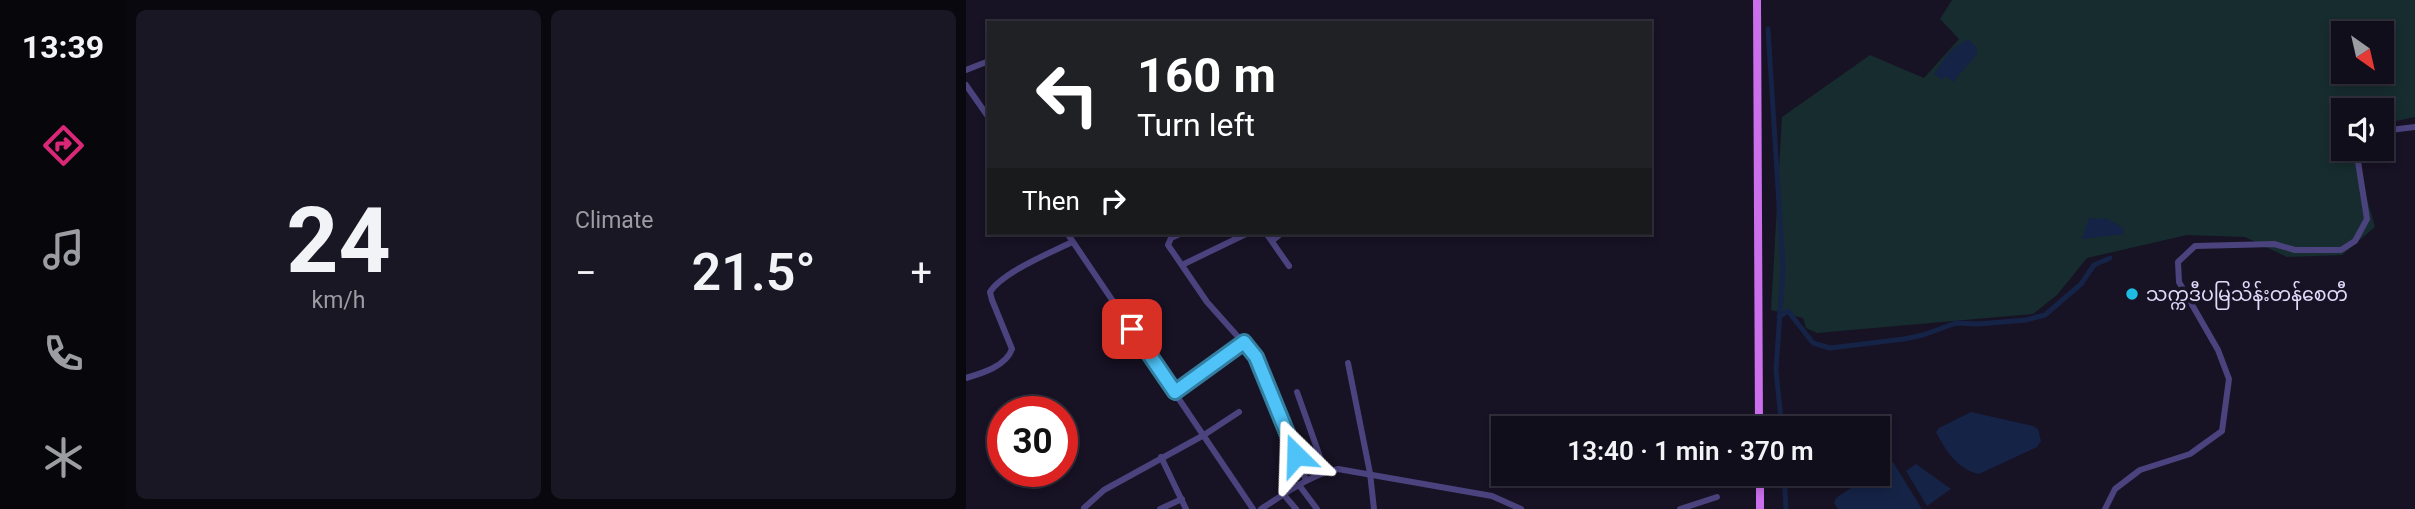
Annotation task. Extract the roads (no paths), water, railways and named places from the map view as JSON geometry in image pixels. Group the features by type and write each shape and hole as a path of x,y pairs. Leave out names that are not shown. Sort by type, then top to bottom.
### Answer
{"main road":[{"path":"1757,0 1759,416"},
{"path":"1760,486 1760,509"}],"street":[{"path":"966,70 987,62"},
{"path":"966,85 987,115"},
{"path":"2394,130 2415,127"},
{"path":"2105,509 2115,489 2140,470 2190,454 2221,431 2228,379 2218,350 2179,282 2178,262 2195,246 2274,244 2295,250 2341,250 2355,242 2367,219 2358,161"},
{"path":"1068,235 1253,509"},
{"path":"1178,235 1171,238 1168,245 1207,302 1244,342 1259,365 1306,480"},
{"path":"1182,265 1244,235"},
{"path":"1268,235 1289,266"},
{"path":"1272,241 1280,235"},
{"path":"966,379 995,367 1011,353 1012,349 990,292 995,285 1072,242"},
{"path":"1175,392 1244,342"},
{"path":"1348,363 1370,473 1374,509"},
{"path":"1297,391 1325,471"},
{"path":"1084,508 1104,490 1204,435 1239,412"},
{"path":"1161,457 1186,509"},
{"path":"1261,509 1306,480 1325,471 1338,469 1492,496 1521,509"},
{"path":"1299,485 1317,509"},
{"path":"1284,495 1296,509"},
{"path":"1680,509 1717,497"},
{"path":"1160,509 1182,499"}],"water":[{"path":"1969,40 1976,47 1977,54 1953,82 1947,77 1941,79 1934,74 1953,49"},
{"path":"2089,218 2108,219 2123,228 2124,234 2082,239"},
{"path":"1971,412 2033,426 2038,429 2041,441 2037,447 1979,474 1971,472 1953,458 1936,432"},
{"path":"1893,462 1922,509 1838,509 1834,503 1836,498 1854,486 1890,486 1890,464"},
{"path":"1916,464 1951,489 1927,506 1906,471"}],"waterway":[{"path":"1768,29 1783,268 1776,370 1781,416"},
{"path":"1779,317 1788,311 1813,343 1830,348 1904,339 1956,323 2026,320 2045,315 2081,284 2094,265 2110,258"},
{"path":"1785,486 1786,509"}],"place":[{"name":"သက္ကဒီပမြသိန်းတန်စေတီ","path":"2132,294"}]}
